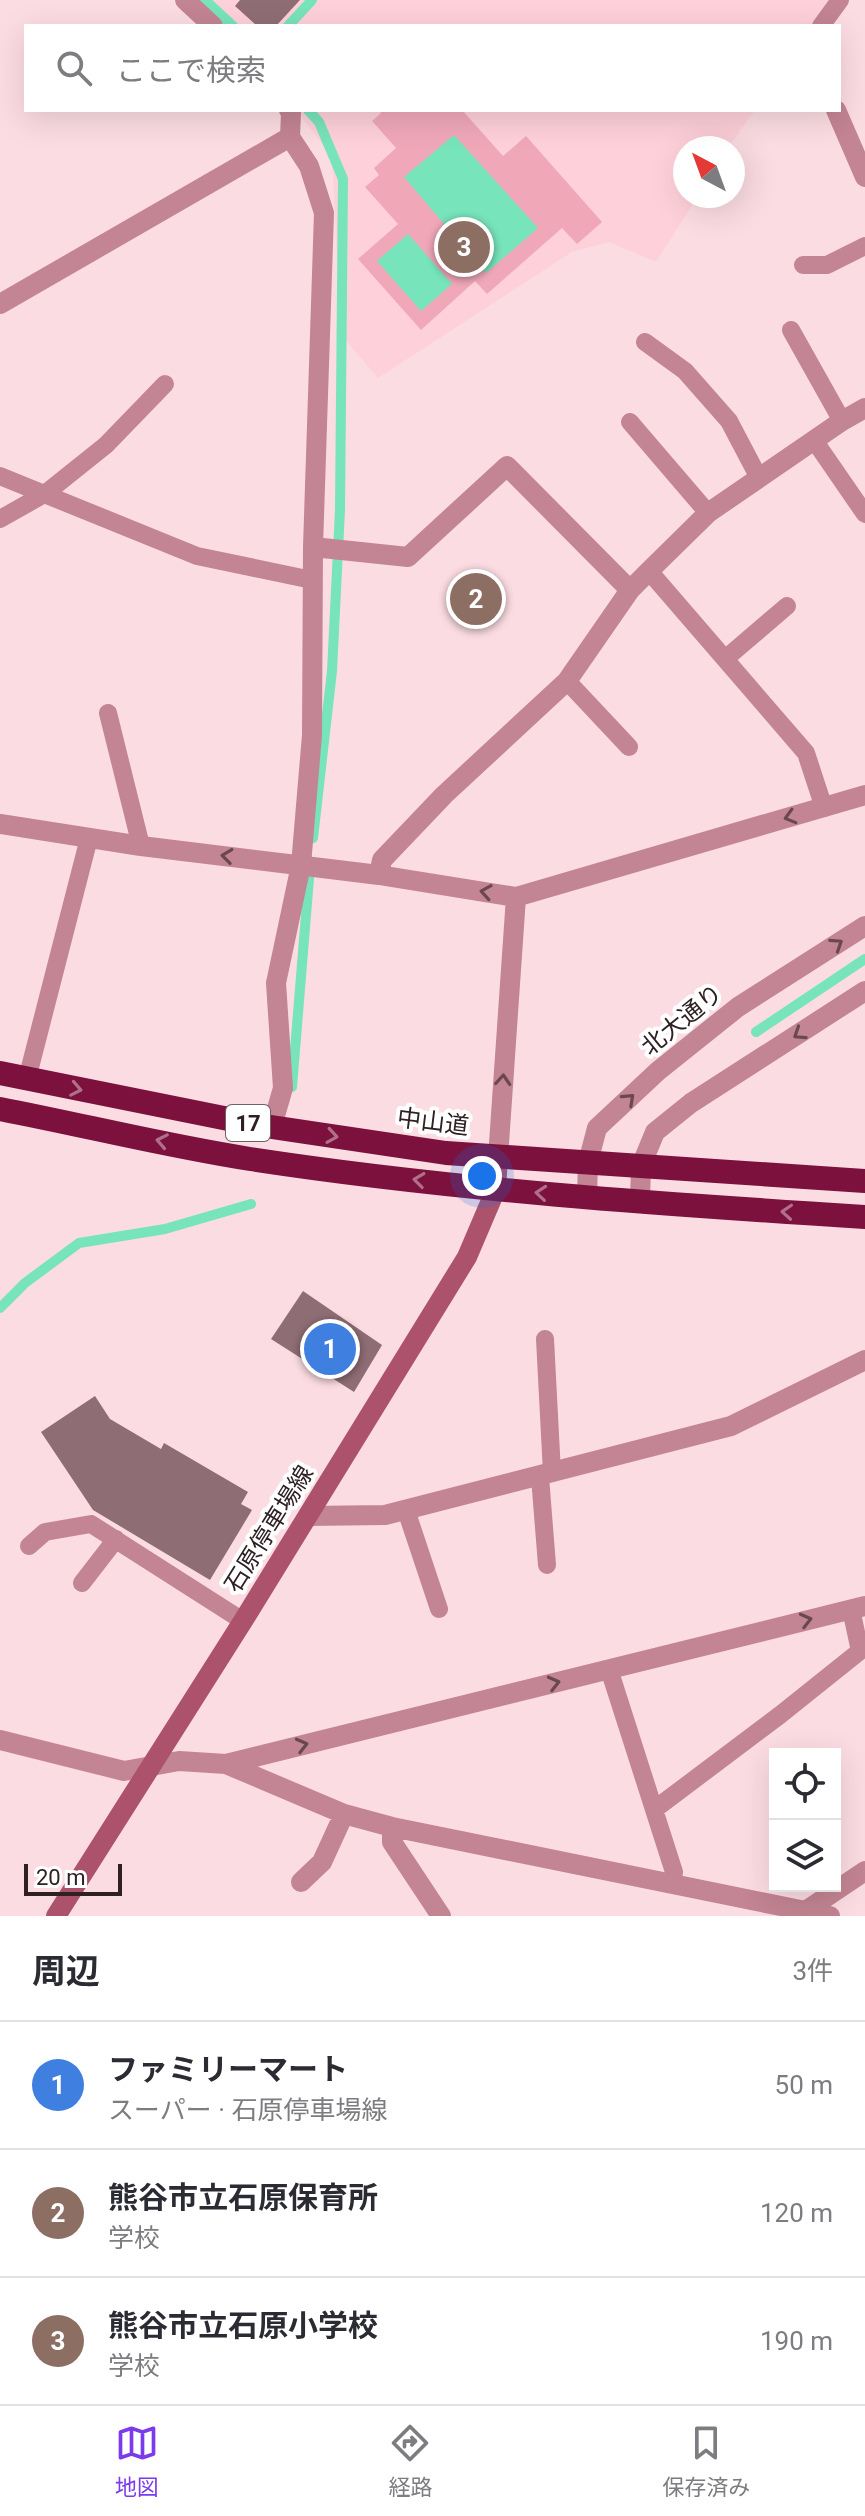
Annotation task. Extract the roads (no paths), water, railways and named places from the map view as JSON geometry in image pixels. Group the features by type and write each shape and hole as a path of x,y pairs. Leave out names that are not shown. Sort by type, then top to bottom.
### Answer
{"highway":[{"name":"中山道","path":"0,1073 272,1126 433,1151 498,1158 865,1181"},
{"name":"17","path":"0,1109 248,1158 496,1189 865,1217"}],"main road":[{"name":"石原停車場線","path":"56,1916 243,1621 467,1257 496,1189 498,1158"}],"street":[{"path":"185,0 211,24"},
{"path":"272,1126 283,1088 276,983 303,865 312,735 312,580 324,213 309,166 290,137 290,112"},
{"path":"837,112 864,174"},
{"path":"0,304 290,137"},
{"path":"379,875 382,860 423,816 567,681 630,590 708,513 865,408"},
{"path":"313,547 408,557 507,466 630,590"},
{"path":"0,824 141,846 379,875 516,897 865,795"},
{"path":"498,1158 516,897"},
{"name":"北大通り","path":"587,1197 588,1162 597,1128 658,1071 738,1007 865,926"},
{"path":"640,1201 641,1166 655,1132 691,1103 865,991"},
{"path":"308,1516 385,1515 731,1426 865,1360"},
{"path":"0,1740 124,1771 179,1761 226,1764 858,1608"},
{"path":"226,1764 344,1814 392,1827 672,1884 801,1914 830,1916"},
{"path":"301,1882 322,1862 344,1814"},
{"path":"392,1827 392,1842 441,1916"},
{"path":"801,1914 865,1871"}],"lane":[{"path":"822,24 840,0"},
{"path":"803,265 827,265 865,246"},
{"path":"791,330 842,421"},
{"path":"645,342 685,371 729,421 759,478"},
{"path":"0,519 46,493 106,445 165,384"},
{"path":"630,422 708,513"},
{"path":"814,440 865,514"},
{"path":"0,476 197,556 312,580"},
{"path":"649,571 806,753 824,808"},
{"path":"725,659 787,606"},
{"path":"567,681 629,747"},
{"path":"108,713 141,846"},
{"path":"27,1079 89,838"},
{"path":"545,1339 547,1565"},
{"path":"406,1510 439,1609"},
{"path":"29,1546 45,1532 91,1524 243,1621"},
{"path":"82,1583 116,1539"},
{"path":"655,1809 860,1651 858,1608"},
{"path":"609,1669 674,1872 672,1884"}],"waterway":[{"path":"205,0 231,24"},
{"path":"290,24 312,0"},
{"path":"310,112 319,122 343,179 340,510 332,671 313,838"},
{"path":"292,1087 310,866"},
{"path":"756,1032 865,959"},
{"path":"0,1308 25,1283 79,1243 165,1229 251,1204"}],"place":[{"name":"熊谷市立石原小学校","path":"464,247"},
{"name":"熊谷市立石原保育所","path":"476,599"},
{"name":"ファミリーマート","path":"330,1349"}]}
